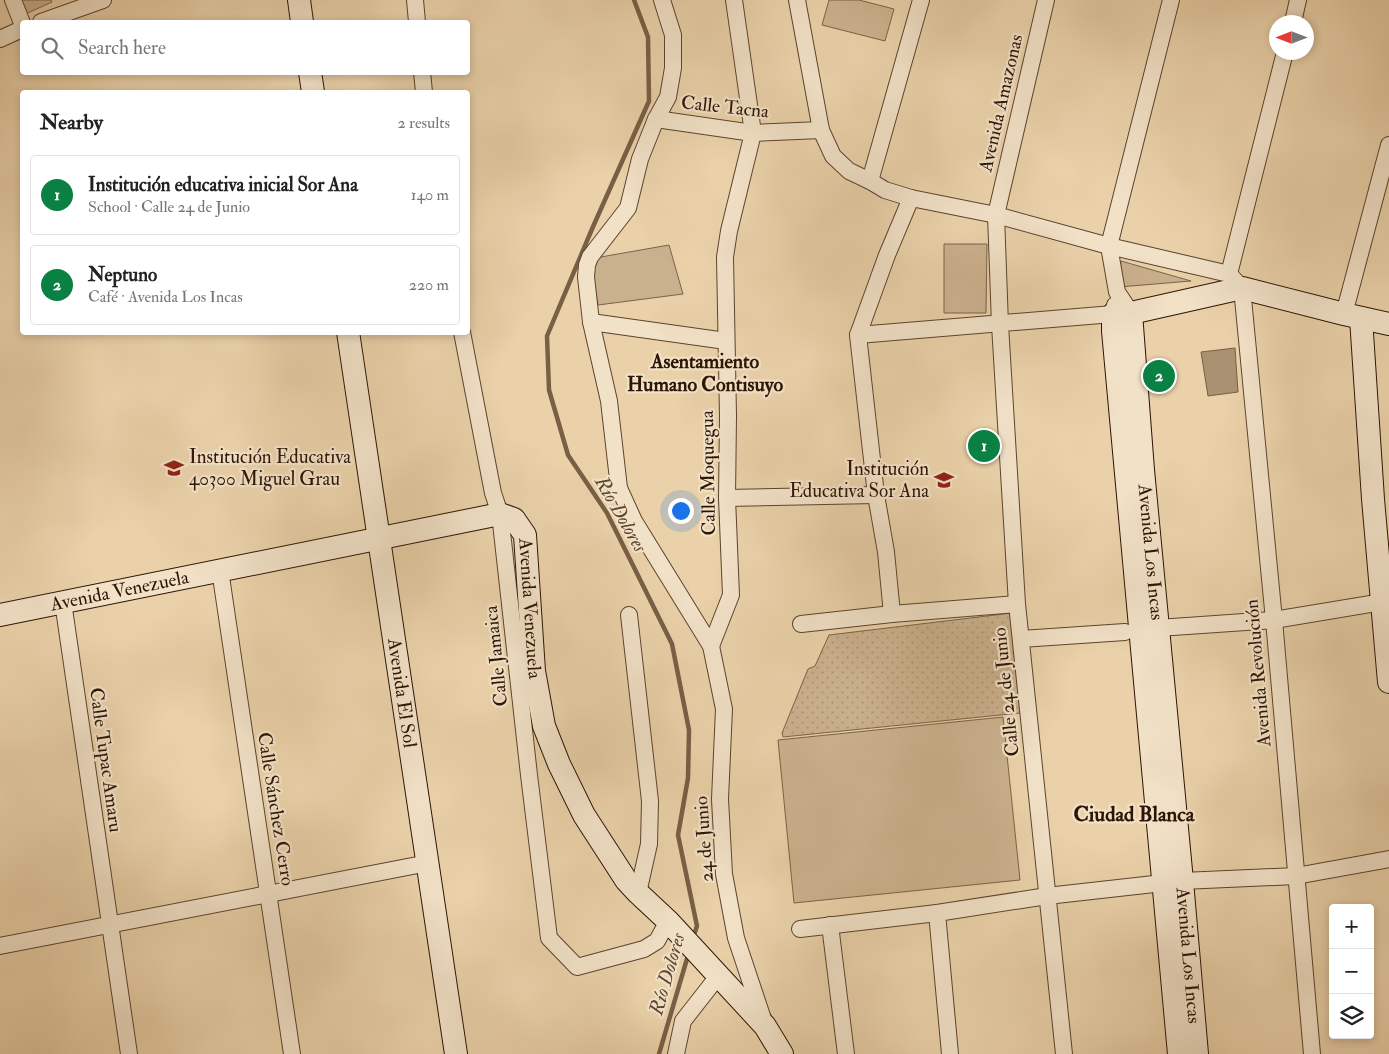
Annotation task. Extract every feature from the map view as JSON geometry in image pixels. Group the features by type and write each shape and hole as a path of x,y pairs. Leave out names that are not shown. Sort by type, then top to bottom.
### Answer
{"street":[{"path":"13,0 21,20"},
{"path":"47,20 103,0"},
{"path":"299,0 302,20"},
{"path":"415,0 417,20"},
{"path":"662,0 673,35 673,68 668,97 656,119 640,159 628,208 590,257 586,277 591,322 609,401 619,488 634,521 711,646"},
{"name":"Calle Moquegua","path":"711,646 731,595 725,258 753,133 734,0"},
{"path":"870,180 921,0"},
{"name":"Avenida Amazonas","path":"1000,324 996,215 1046,0"},
{"path":"1122,314 1109,246 1171,0"},
{"path":"1294,15 1298,0"},
{"path":"798,4 821,130 833,156 850,171 870,180 885,190 911,198 996,215 1235,281 1353,316 1389,324"},
{"path":"0,39 20,30"},
{"name":"Avenida Revolución","path":"1283,60 1235,281 1274,620 1312,1054"},
{"path":"310,75 312,90"},
{"path":"422,75 424,90"},
{"name":"Calle Tacna","path":"656,119 753,133 821,130"},
{"path":"1389,145 1353,316 1385,602 1389,682"},
{"path":"892,614 886,552 876,495 858,335 887,255 911,198"},
{"path":"858,335 1122,314 1235,281"},
{"name":"Avenida Los Incas","path":"1122,314 1143,470 1158,628 1173,882 1179,1054"},
{"name":"Avenida Los Incas","path":"1122,314 1113,331 1173,882 1197,1054"},
{"path":"591,322 726,341"},
{"name":"Calle 24 de Junio","path":"1000,324 1017,604 1064,1054"},
{"name":"Avenida El Sol","path":"348,335 456,1054"},
{"name":"Calle Jamaica","path":"463,335 493,494 500,514 549,938 577,967 644,949 658,941 671,924"},
{"path":"728,498 876,495"},
{"name":"Avenida Venezuela","path":"0,614 500,514 514,519 525,535 534,671 544,726 559,764 584,815 626,880 671,924 765,1026 782,1054"},
{"name":"Calle Sánchez Cerro","path":"220,570 292,1054"},
{"name":"Calle Tupac Amaru","path":"63,602 129,1054"},
{"path":"1158,628 1274,620 1385,602"},
{"path":"801,624 892,614 1017,604"},
{"path":"629,615 650,801 649,844 638,893"},
{"path":"1021,639 1125,632"},
{"name":"24 de Junio","path":"711,646 724,709 720,799 724,874 736,938 765,1026"},
{"path":"800,929 937,913 1047,896 1173,882 1296,876 1389,859"},
{"path":"0,946 428,863"},
{"path":"937,913 950,1054"},
{"path":"830,925 846,1054"},
{"path":"676,1054 683,1022 714,970"}],"shaded area":[{"path":"14,0 51,0 52,2 21,16"},
{"path":"829,0 859,0 894,9 885,41 822,25"},
{"path":"944,244 987,244 986,313 944,313"},
{"path":"669,245 683,294 598,305 591,264 595,258"},
{"path":"1121,261 1191,281 1119,287"},
{"path":"1235,348 1238,392 1208,396 1201,352"},
{"path":"1012,613 1020,713 783,737 782,733 808,669 815,666 829,635"},
{"path":"1003,717 1020,880 794,903 778,740"}],"waterway":[{"name":"Río Dolores","path":"634,0 648,37 649,101 547,336 549,390 568,455 607,513 672,644 689,730 688,778 678,835 697,926 693,938"},
{"name":"Río Dolores","path":"659,1054 689,952"}],"place":[{"name":"Neptuno","path":"1159,376"},
{"name":"Institución educativa inicial Sor Ana","path":"984,446"},
{"name":"Institución Educativa 40300 Miguel Grau","path":"174,468"},
{"name":"Institución Educativa Sor Ana","path":"944,480"}],"district":[{"name":"Asentamiento Humano Contisuyo","path":"705,372"},
{"name":"Ciudad Blanca","path":"1134,814"}]}
